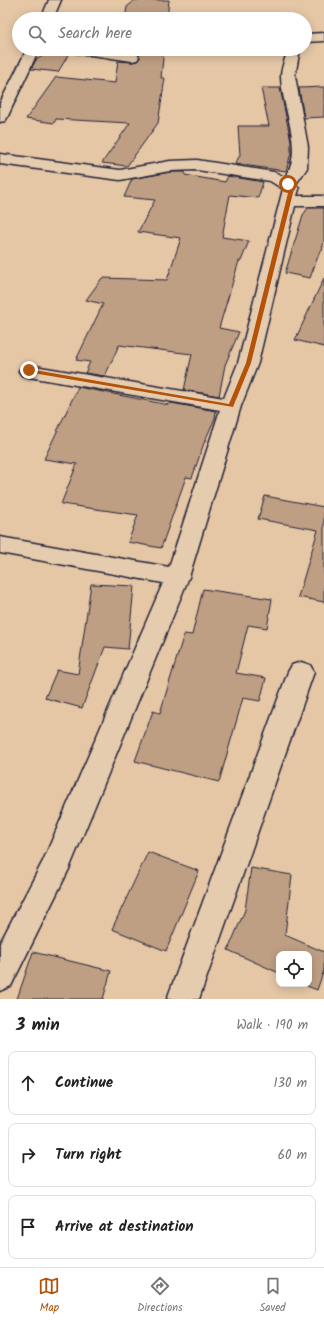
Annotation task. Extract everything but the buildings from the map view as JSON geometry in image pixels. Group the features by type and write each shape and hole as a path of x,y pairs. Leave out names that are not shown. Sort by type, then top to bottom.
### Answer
{"street":[{"path":"49,12 55,0"},
{"path":"312,38 324,37"},
{"path":"0,118 30,56"},
{"path":"125,56 132,57"},
{"path":"0,975 54,869 177,577 231,406 248,363 288,192 299,168 301,147 288,76 292,56"},
{"path":"0,159 120,175 170,166 197,165 274,177 288,192 324,201"},
{"path":"29,370 231,406"},
{"path":"0,545 177,577"},
{"path":"183,999 301,672"}],"route":[{"path":"29,370 231,406 248,363 289,201 291,189 288,184"}]}
